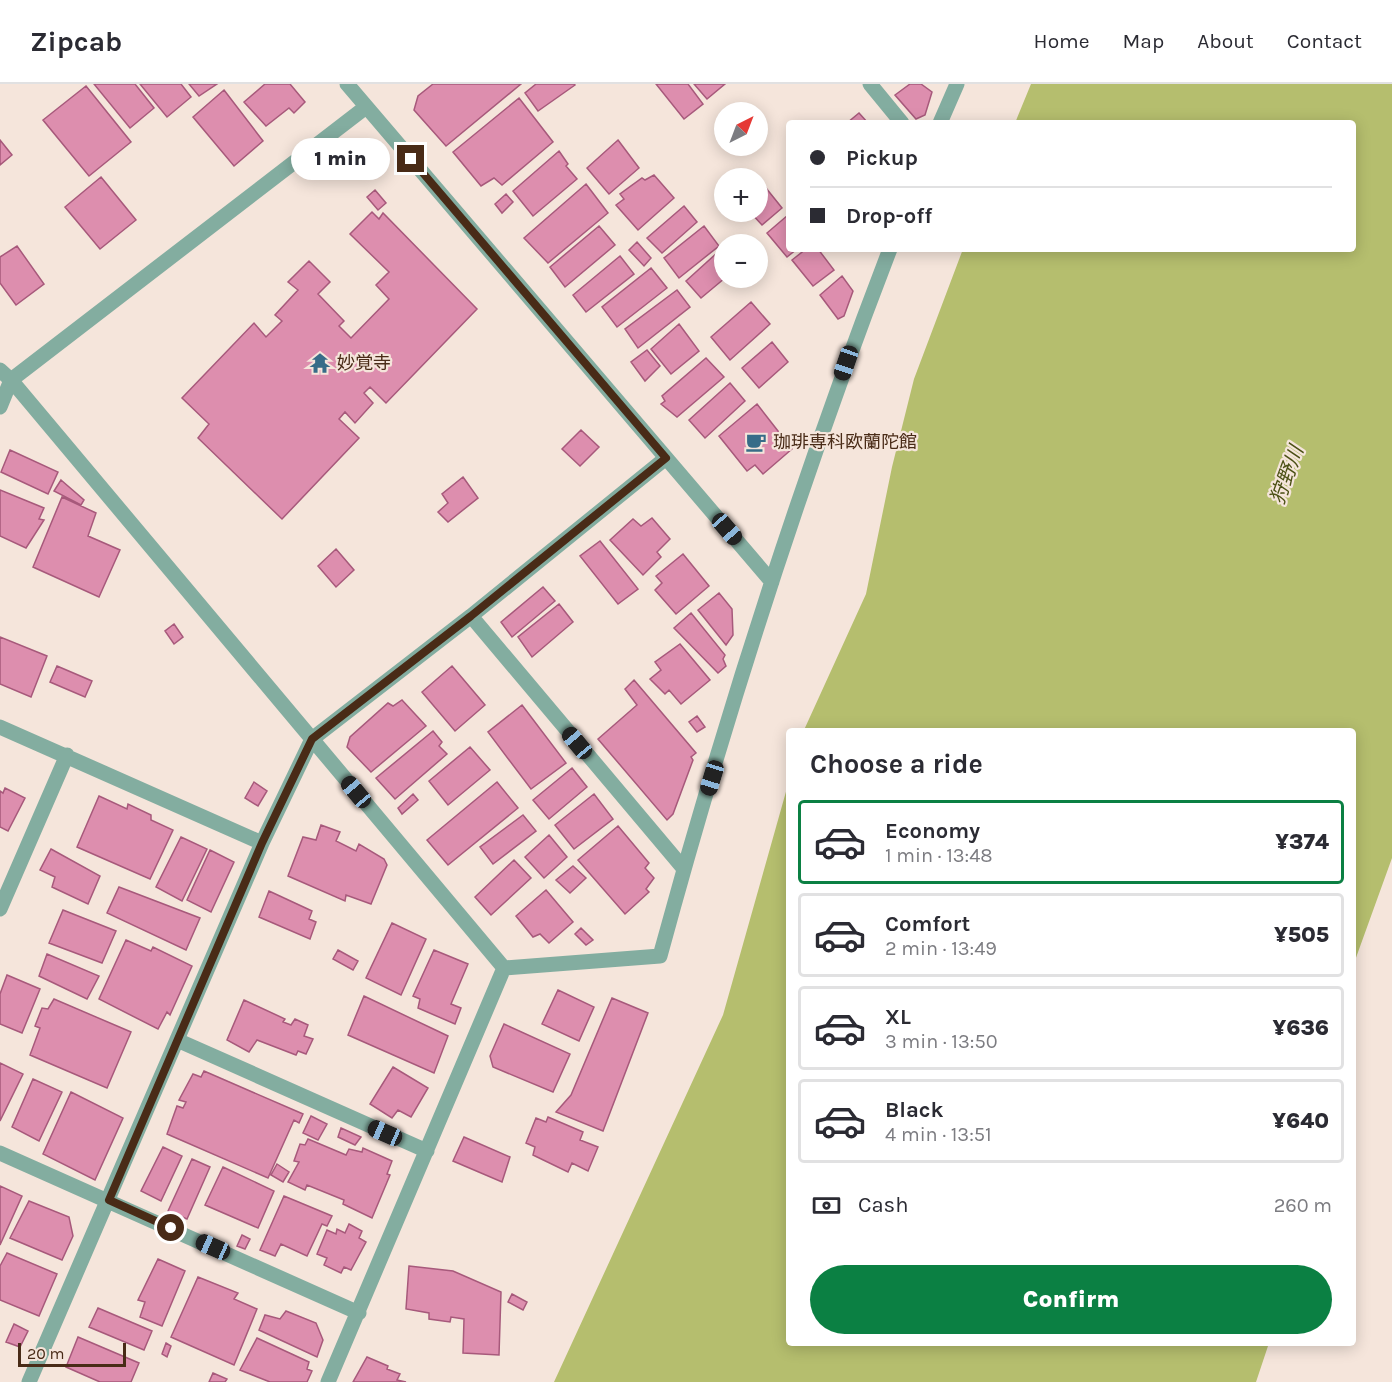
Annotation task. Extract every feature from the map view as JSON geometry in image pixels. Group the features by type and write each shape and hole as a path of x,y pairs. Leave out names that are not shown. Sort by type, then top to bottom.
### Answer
{"street":[{"path":"346,84 772,582"},
{"path":"870,84 900,120"},
{"path":"941,120 957,84"},
{"path":"0,407 6,375 366,107"},
{"path":"504,968 660,956 684,869 772,582 846,363 889,252"},
{"path":"6,375 504,968"},
{"path":"29,1382 262,843 312,739 471,616 666,458"},
{"path":"471,616 684,869"},
{"path":"0,727 262,843"},
{"path":"0,909 67,755"},
{"path":"328,1382 504,968"},
{"path":"177,1040 427,1151"},
{"path":"0,1153 359,1313"}],"water":[{"name":"狩野川","path":"1031,84 1392,84 1392,858 1356,958 1356,728 805,728 866,594 892,467 914,379 962,252 1356,252 1356,120 1016,120"},
{"path":"786,792 786,1346 1268,1346 1256,1382 554,1382 723,1015"}],"building":[{"path":"94,84 135,84 154,108 130,128"},
{"path":"140,84 181,84 191,97 167,117"},
{"path":"189,84 217,84 199,96"},
{"path":"265,84 290,84 305,102 294,113 289,108 266,126 244,102"},
{"path":"433,84 521,84 446,146 414,110 418,96"},
{"path":"536,84 575,85 538,111 525,93"},
{"path":"656,84 688,84 703,104 684,119"},
{"path":"694,84 725,84 707,99"},
{"path":"910,84 921,84 932,92 925,115 916,119 895,95"},
{"path":"86,86 131,142 89,176 43,120"},
{"path":"224,90 263,141 234,166 193,117"},
{"path":"519,98 553,142 502,185 494,178 481,186 453,152"},
{"path":"859,113 865,120 851,120"},
{"path":"0,140 12,155 0,165"},
{"path":"618,140 639,168 609,194 587,168"},
{"path":"559,151 568,164 566,166 577,179 533,216 513,191"},
{"path":"654,175 674,198 638,230 616,205 624,199 620,194 642,178 645,180"},
{"path":"101,177 136,220 100,249 65,207"},
{"path":"586,184 608,213 548,263 524,238"},
{"path":"375,190 386,203 378,210 367,197"},
{"path":"768,190 782,208 768,220"},
{"path":"506,194 513,202 502,213 495,204"},
{"path":"684,206 697,222 662,253 647,238"},
{"name":"妙覚寺","path":"372,212 379,219 383,213 477,309 386,403 370,387 364,393 373,403 355,423 345,412 339,419 359,438 282,519 198,438 209,424 182,398 254,323 266,337 282,321 275,315 298,290 288,282 309,261 330,282 318,294 344,321 339,326 351,338 389,299 376,285 389,272 350,234"},
{"path":"786,217 786,252 793,252 787,257 768,234"},
{"path":"599,226 615,245 565,287 550,267"},
{"path":"704,226 714,239 714,250 679,278 664,258"},
{"path":"637,242 651,258 644,266 629,250"},
{"path":"17,246 44,284 16,305 0,283 0,257"},
{"path":"802,252 820,252 834,270 813,286 792,260"},
{"path":"620,256 634,274 586,312 573,295"},
{"path":"714,256 714,287 701,298 686,281"},
{"path":"651,268 667,288 617,327 602,307"},
{"path":"842,276 853,291 844,316 838,319 820,295"},
{"path":"677,290 690,307 638,348 625,329"},
{"path":"751,302 770,324 730,360 711,337"},
{"path":"679,324 699,351 671,374 651,349"},
{"path":"772,342 788,362 759,388 742,368"},
{"path":"647,350 660,366 645,381 631,362"},
{"path":"706,358 724,377 677,417 661,404 665,401 662,396"},
{"path":"730,383 745,401 705,438 689,420"},
{"name":"珈琲専科欧蘭陀館","path":"757,404 792,449 763,474 755,465 747,471 719,436"},
{"path":"581,430 599,447 580,466 562,449"},
{"path":"10,450 58,472 48,494 1,472"},
{"path":"463,477 478,498 448,522 438,512 448,503 442,494"},
{"path":"61,480 84,500 81,505 54,491"},
{"path":"0,490 44,508 39,519 44,520 26,548 0,536"},
{"path":"62,497 96,513 88,536 120,550 99,597 33,567"},
{"path":"652,518 670,539 657,552 661,557 643,575 610,540 633,519 641,526"},
{"path":"600,541 638,589 618,604 580,556"},
{"path":"336,549 354,570 336,587 318,566"},
{"path":"683,554 709,586 676,614 655,590 662,583 656,576"},
{"path":"543,587 555,601 512,637 501,622"},
{"path":"719,593 732,609 733,635 726,645 698,610"},
{"path":"559,604 573,622 532,657 518,637"},
{"path":"691,613 725,655 723,659 726,666 718,673 674,628"},
{"path":"174,624 183,637 174,644 165,631"},
{"path":"0,637 47,656 31,697 0,684"},
{"path":"680,644 710,680 681,704 669,690 665,694 650,679 661,670 655,662"},
{"path":"57,666 92,681 85,697 50,682"},
{"path":"452,666 485,705 455,731 422,692"},
{"path":"634,680 696,753 691,757 693,760 673,814 667,820 598,739 637,705 625,689"},
{"path":"402,700 426,726 371,772 347,747 350,737 388,703 393,706"},
{"path":"522,705 566,763 531,789 488,732"},
{"path":"697,716 705,727 697,732 689,722"},
{"path":"433,731 442,742 439,746 447,754 395,799 376,778"},
{"path":"470,747 490,770 448,805 429,781"},
{"path":"572,768 587,787 549,819 533,800"},
{"path":"254,782 267,791 258,806 245,798"},
{"path":"497,782 518,808 448,865 427,840"},
{"path":"5,788 25,798 8,831 0,827 0,791 3,793"},
{"path":"413,794 418,800 402,814 398,808"},
{"path":"594,794 613,819 574,849 555,825"},
{"path":"99,796 127,809 128,804 151,815 151,820 173,830 150,879 77,847"},
{"path":"523,815 536,831 493,864 480,847"},
{"path":"321,825 340,832 336,841 356,851 359,844 384,859 387,865 371,904 346,895 345,901 288,876 303,837 316,840"},
{"path":"618,826 649,863 645,868 654,878 646,889 649,892 625,914 578,860"},
{"path":"549,835 567,857 544,878 525,857"},
{"path":"181,837 207,849 182,901 156,887"},
{"path":"51,849 100,876 88,904 52,887 55,877 40,870"},
{"path":"210,850 234,862 211,912 187,900"},
{"path":"514,860 531,878 491,915 475,897"},
{"path":"573,866 586,878 570,893 556,880"},
{"path":"119,887 200,918 186,950 107,913"},
{"path":"546,890 573,922 549,943 540,934 533,937 516,916"},
{"path":"269,891 312,911 309,919 316,922 310,939 259,917"},
{"path":"63,910 116,931 102,963 49,943"},
{"path":"392,923 426,939 401,995 366,978"},
{"path":"581,928 593,940 586,945 575,934"},
{"path":"126,940 151,951 153,947 192,966 170,1015 167,1012 158,1029 99,999"},
{"path":"338,950 358,961 353,970 333,959"},
{"path":"434,950 468,964 451,1004 461,1008 455,1024 418,1008 420,999 413,996"},
{"path":"47,954 99,976 87,999 39,976"},
{"path":"7,975 40,989 22,1033 0,1024 0,994"},
{"path":"558,990 594,1007 579,1041 542,1024"},
{"path":"364,996 448,1036 434,1073 348,1035"},
{"path":"612,998 648,1013 603,1131 556,1112 571,1095"},
{"path":"54,999 131,1032 107,1088 30,1055 40,1028 35,1026 42,1008 48,1009"},
{"path":"244,1000 285,1019 283,1022 291,1025 295,1019 308,1025 304,1036 313,1039 306,1054 298,1051 296,1055 257,1040 249,1052 227,1040"},
{"path":"504,1024 570,1054 553,1092 493,1067 490,1056"},
{"path":"0,1063 23,1074 0,1121"},
{"path":"393,1067 428,1088 411,1117 398,1110 392,1118 370,1104"},
{"path":"204,1071 303,1114 299,1123 294,1120 268,1178 167,1134 177,1106 183,1108 186,1102 179,1100 193,1074 201,1077"},
{"path":"33,1079 62,1092 39,1141 12,1127"},
{"path":"71,1092 123,1118 95,1180 43,1154"},
{"path":"311,1116 327,1124 318,1140 303,1133"},
{"path":"548,1117 583,1132 580,1140 598,1147 588,1171 572,1163 568,1172 533,1155 535,1147 526,1143 536,1118 546,1122"},
{"path":"341,1128 361,1137 355,1145 338,1137"},
{"path":"464,1137 510,1157 502,1182 453,1161"},
{"path":"308,1139 346,1155 349,1149 362,1152 363,1148 392,1161 387,1174 390,1175 372,1218 343,1204 344,1200 307,1185 305,1190 288,1182 299,1162 294,1161 300,1144 305,1145"},
{"path":"163,1147 182,1156 161,1201 141,1191"},
{"path":"192,1159 210,1167 187,1219 168,1211"},
{"path":"277,1164 289,1172 283,1182 271,1175"},
{"path":"223,1167 274,1191 258,1228 205,1205"},
{"path":"0,1186 22,1196 0,1245"},
{"path":"284,1196 332,1216 327,1226 322,1224 307,1256 281,1244 275,1256 260,1250"},
{"path":"29,1201 69,1217 73,1236 62,1260 10,1238"},
{"path":"349,1224 362,1231 359,1238 366,1242 351,1270 344,1267 341,1273 324,1265 327,1258 317,1254 327,1230 336,1234 337,1229 345,1233"},
{"path":"242,1235 250,1239 245,1249 237,1246"},
{"path":"7,1253 57,1274 39,1316 0,1300 0,1266"},
{"path":"158,1259 185,1271 162,1326 140,1317 145,1302 138,1300"},
{"path":"409,1266 453,1271 501,1292 499,1355 463,1353 464,1319 451,1317 450,1322 429,1319 429,1313 406,1309"},
{"path":"198,1277 238,1293 234,1299 257,1309 234,1365 171,1337"},
{"path":"512,1294 527,1302 523,1310 508,1302"},
{"path":"98,1308 152,1331 144,1350 89,1327"},
{"path":"286,1311 316,1323 323,1340 317,1357 259,1330 265,1315 280,1319"},
{"path":"14,1324 28,1331 20,1347 6,1342"},
{"path":"78,1337 139,1363 131,1382 100,1382 66,1367"},
{"path":"257,1338 309,1362 307,1369 312,1371 307,1382 270,1382 240,1370"},
{"path":"166,1343 171,1346 167,1357 162,1354"},
{"path":"367,1357 388,1366 387,1369 400,1374 397,1380 406,1382 353,1382"},
{"path":"213,1373 227,1379 225,1382 209,1382"}],"place":[{"name":"妙覚寺","path":"320,363"},
{"name":"珈琲専科欧蘭陀館","path":"756,442"}],"route":[{"path":"171,1228 109,1200 262,843 312,739 471,616 666,458 411,159"}]}
